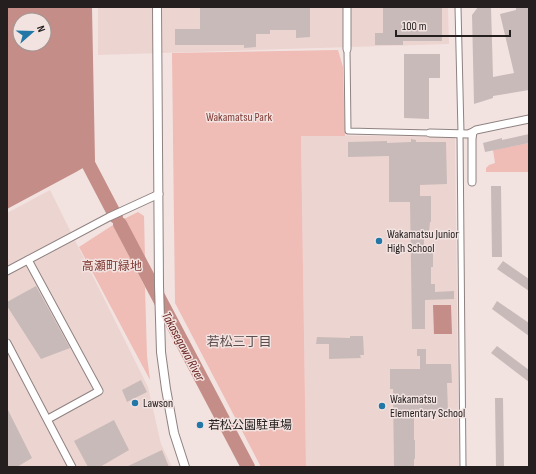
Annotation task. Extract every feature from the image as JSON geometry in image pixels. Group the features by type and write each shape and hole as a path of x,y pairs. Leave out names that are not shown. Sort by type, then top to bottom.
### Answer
{"street":[{"path":"157,7 159,286 161,352 174,433 185,467"},
{"path":"347,7 348,131 468,134 476,130 529,119"},
{"path":"458,7 461,133 463,467"},
{"path":"472,182 473,132"},
{"path":"7,271 109,217 159,194"},
{"path":"28,260 99,391 48,419"},
{"path":"7,343 72,467"}],"shaded area":[{"path":"7,7 92,7 95,161 7,209"},
{"path":"98,7 448,7 449,44 98,55"},
{"name":"Wakamatsu Junior High School","path":"301,135 455,137 459,467 306,467"},
{"path":"50,190 148,387 161,444 172,467 7,467 7,213"},
{"path":"433,305 451,305 452,334 434,334"}],"green space":[{"name":"Wakamatsu Park","path":"338,50 343,67 345,136 301,136 306,467 261,467 175,303 172,53"},
{"path":"529,143 529,172 486,172 486,168 489,165 495,163 493,150"},
{"name":"高瀬町緑地","path":"138,212 144,216 145,258 124,219"},
{"name":"高瀬町緑地","path":"113,225 145,287 147,356 150,380 79,247"}],"building":[{"path":"200,7 310,7 310,37 296,38 296,30 270,30 270,34 256,34 256,47 244,48 244,45 175,45 175,29 200,29"},
{"path":"383,7 442,7 442,41 403,41 403,45 375,45 375,33 383,33"},
{"path":"478,7 491,7 493,77 514,73 500,14 516,10 516,7 529,7 529,90 493,96 493,98 474,104 472,15"},
{"path":"404,54 440,54 440,78 429,78 429,119 404,118"},
{"path":"529,134 529,143 485,152 483,143 502,138 502,140"},
{"path":"411,139 416,140 416,142 446,142 447,184 420,185 420,196 431,196 431,222 429,232 424,232 424,247 430,247 430,252 433,252 431,284 435,284 435,292 454,291 454,299 425,300 425,329 412,329 410,202 389,202 389,156 348,157 348,142 411,142"},
{"path":"491,186 501,186 502,257 492,257"},
{"path":"503,261 529,279 529,291 497,269"},
{"path":"36,286 70,348 41,359 7,306 7,302"},
{"path":"497,301 529,323 529,336 492,309"},
{"path":"350,336 363,336 364,355 360,355 361,358 329,359 329,344 316,344 317,337 350,338"},
{"path":"497,346 529,370 529,382 491,353"},
{"path":"417,349 426,349 426,364 451,364 452,383 447,383 448,412 414,412 414,467 394,467 393,389 390,389 390,369 420,369 420,356 417,356"},
{"path":"141,380 147,392 127,402 122,390"},
{"path":"495,398 503,398 504,467 496,467"},
{"path":"7,408 32,458 17,467 7,467"},
{"path":"114,420 129,450 100,467 88,467 74,441"},
{"path":"162,450 169,467 126,467"}],"waterway":[{"name":"Takasegawa River","path":"81,150 116,217"},
{"name":"Takasegawa River","path":"120,224 248,467"}],"place":[{"name":"Wakamatsu Junior High School","path":"379,241"},
{"name":"Lawson","path":"135,403"},
{"name":"Wakamatsu Elementary School","path":"382,406"},
{"name":"若松公園駐車場","path":"200,425"}],"district":[{"name":"若松三丁目","path":"239,341"}]}
